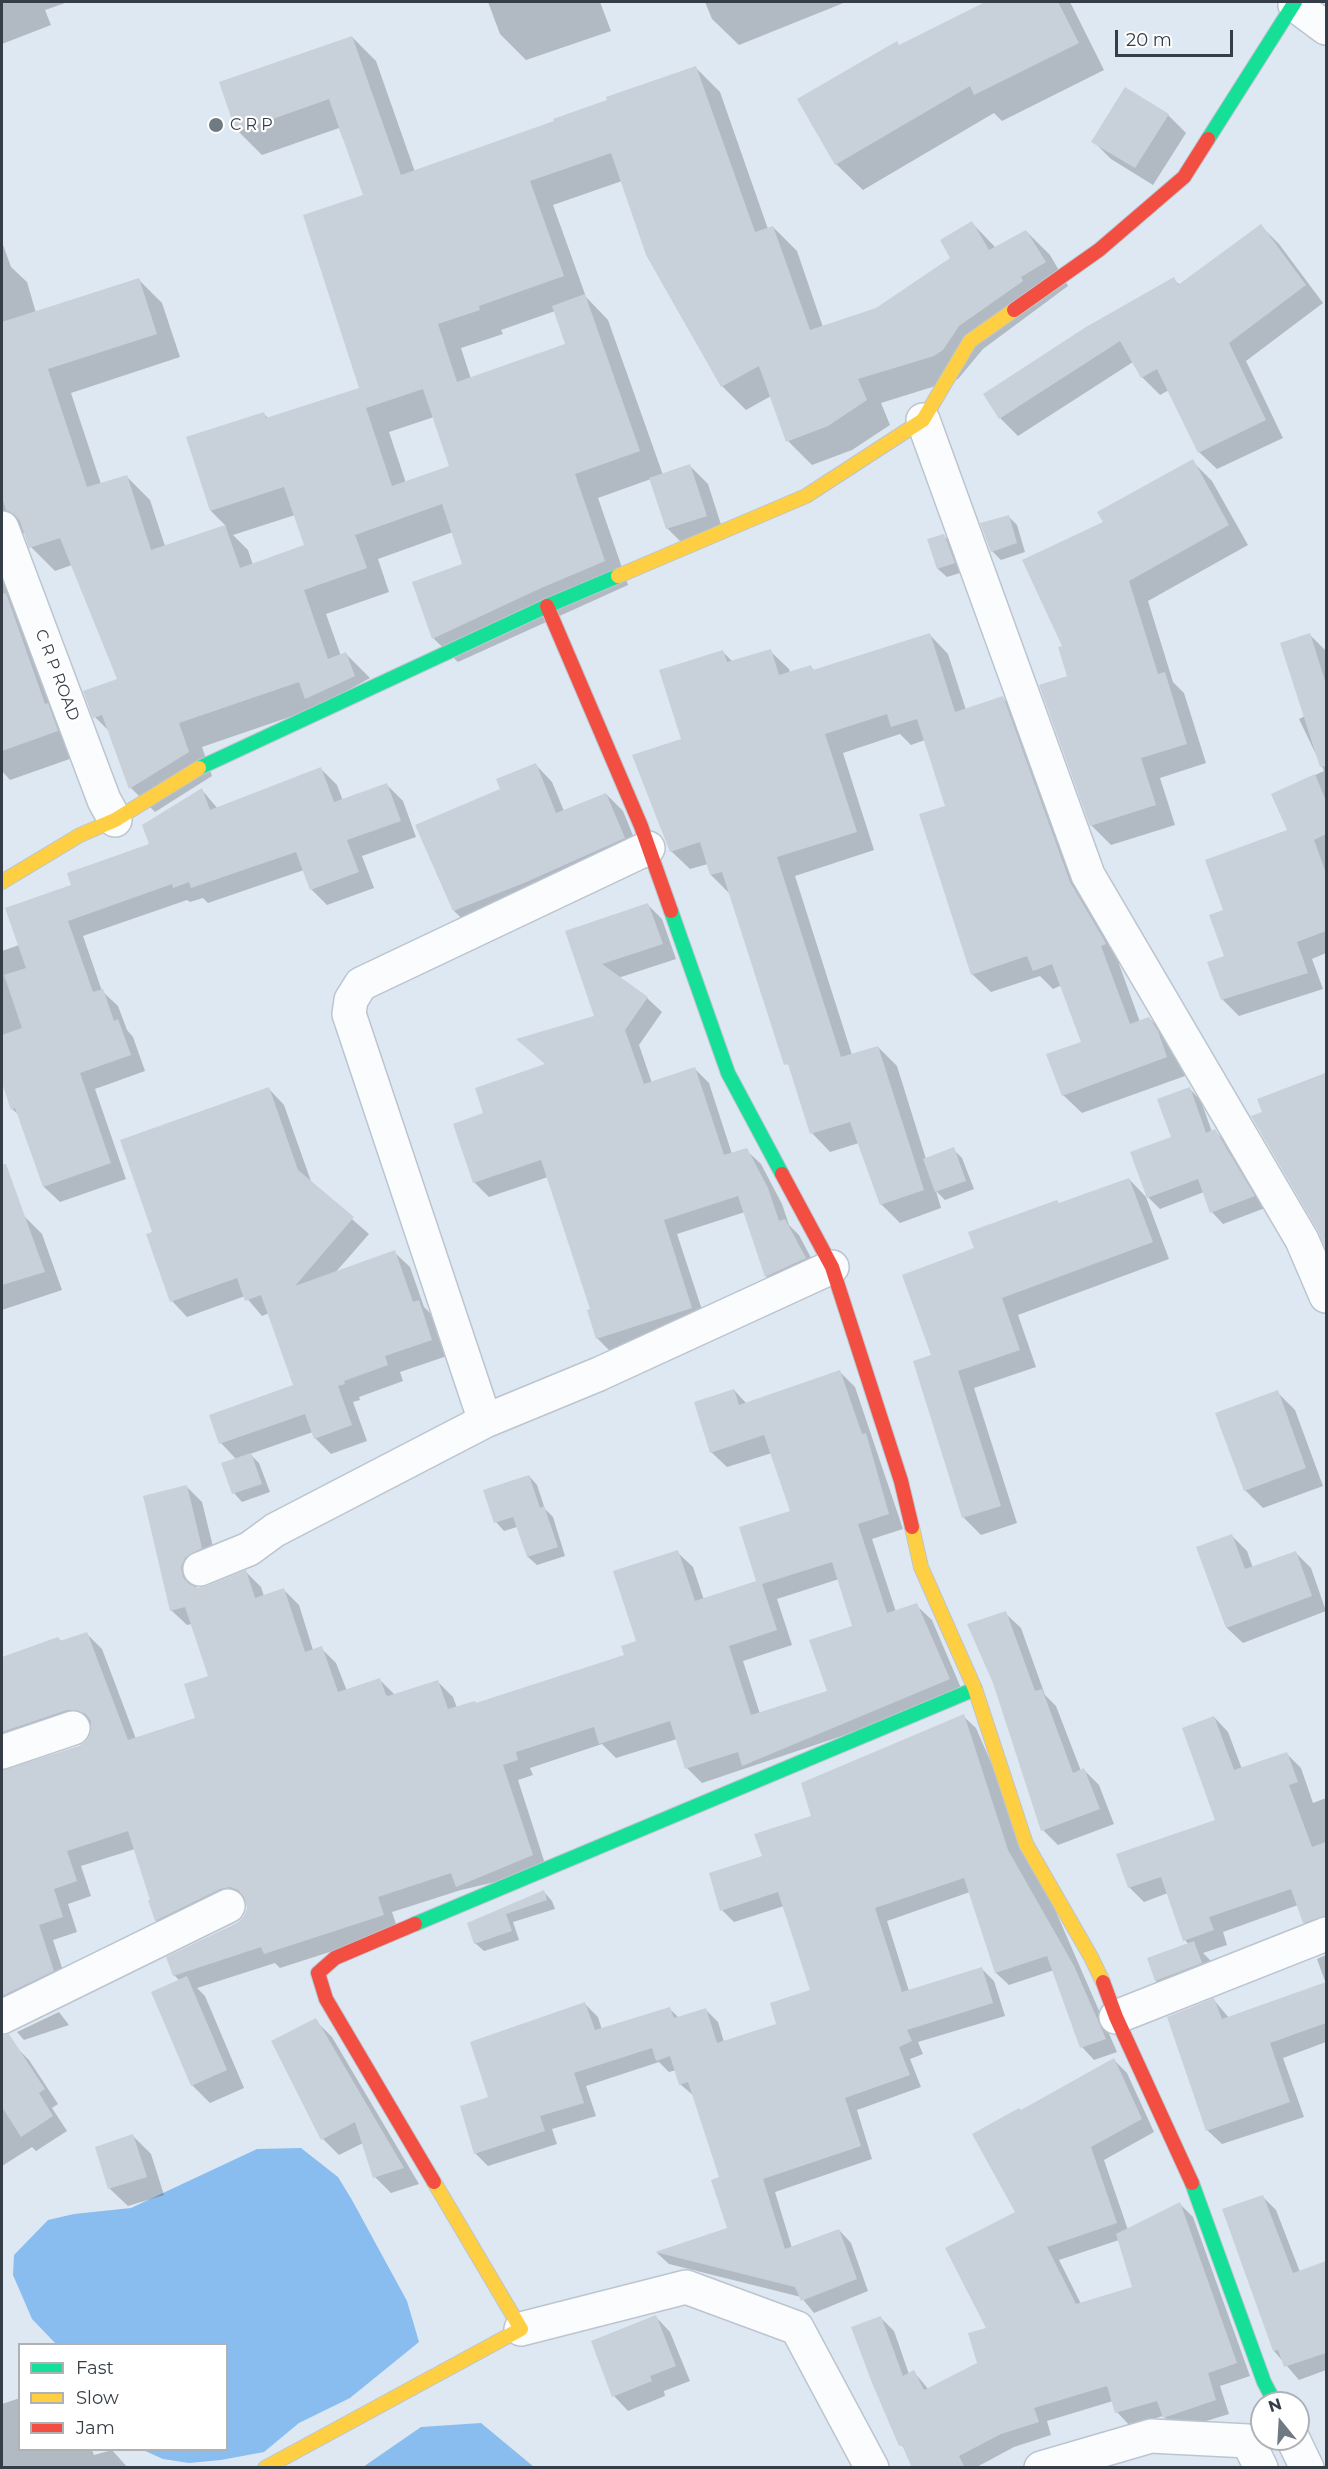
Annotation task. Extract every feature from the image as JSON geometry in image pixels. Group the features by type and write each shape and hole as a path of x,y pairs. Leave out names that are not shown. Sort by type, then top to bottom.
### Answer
{"street":[{"path":"2,882 80,835 115,820 207,763 340,704 547,606 806,496 923,420 970,341 1099,250 1184,177 1295,3 1326,28"},
{"path":"923,420 1088,875 1302,1240 1326,1296"},
{"name":"C R P ROAD","path":"2,528 104,800 115,820"},
{"path":"547,606 633,812 641,826 728,1073 832,1267 901,1481 921,1567 975,1689 1026,1844 1091,1958 1197,2194 1269,2391"},
{"path":"485,1421 349,1014 351,1000 361,984 648,848"},
{"path":"200,1569 249,1549 275,1530 485,1421 599,1374 832,1267"},
{"path":"521,2329 326,2000 318,1973 335,1958 975,1689"},
{"path":"2,1752 73,1728"},
{"path":"2,2017 228,1906"},
{"path":"1116,2017 1326,1934"},
{"path":"265,2468 521,2329 686,2287 797,2328 872,2468"},
{"path":"1041,2468 1152,2436 1248,2441 1261,2468"},
{"path":"1299,2451 1307,2468"}],"water":[{"path":"301,2148 338,2177 407,2301 419,2342 350,2398 299,2423 264,2452 189,2463 163,2459 145,2451 228,2451 228,2343 55,2343 32,2319 13,2275 14,2255 48,2220 74,2214 131,2208 257,2149"},
{"path":"481,2423 534,2467 363,2467 421,2427"}],"building":[{"path":"985,2 1058,2 1079,43 974,95 970,86 835,165 797,99 897,41 899,45"},
{"path":"352,36 401,175 554,121 553,119 607,100 606,97 696,66 755,232 773,226 810,330 876,308 950,258 940,240 972,221 989,250 1026,230 1046,262 1021,277 1023,281 959,326 943,350 934,356 858,379 867,400 828,426 786,442 759,366 721,387 646,255 611,153 530,181 564,276 479,306 480,310 438,324 457,382 565,344 552,306 585,294 640,451 575,474 605,561 432,639 412,582 462,564 442,504 355,535 367,568 304,590 328,659 346,652 355,676 305,699 299,682 179,723 189,752 129,789 102,715 93,718 83,691 117,679 60,538 29,548 20,521 6,510 2,497 2,322 139,278 157,334 48,369 87,487 127,475 151,550 225,525 240,568 304,545 284,487 210,511 186,437 264,412 266,418 359,388 303,215 363,195 329,99 236,132 219,82","holes":["423,389 449,466 392,486 366,408"]},
{"path":"1125,87 1169,114 1135,168 1091,142"},
{"path":"1261,224 1306,285 1229,343 1266,420 1198,453 1157,369 1141,378 1120,341 999,419 983,394 1086,327 1174,277 1178,285"},
{"path":"1193,459 1229,525 1129,581 1158,674 1165,672 1187,744 1141,758 1156,805 1090,826 1039,685 1067,676 1058,647 1062,646 1022,560 1103,522 1097,512"},
{"path":"690,464 707,516 666,529 649,478"},
{"path":"1009,515 1017,543 991,552 980,523"},
{"path":"944,534 955,563 937,569 927,539"},
{"path":"6,593 45,704 48,703 58,731 2,751 2,594"},
{"path":"930,633 955,712 1003,696 1070,882 1106,944 1101,946 1130,1024 1149,1017 1158,1031 1167,1057 1062,1096 1046,1054 1081,1042 1052,964 1033,971 1027,956 971,975 919,814 945,806 917,719 891,727 887,714 825,734 857,832 777,857 841,1057 878,1046 924,1190 880,1205 850,1122 810,1134 788,1064 784,1065 722,872 710,875 700,842 670,852 632,755 681,739 659,670 723,650 727,662 771,649 779,675 811,665 813,670"},
{"path":"1310,633 1326,684 1326,766 1320,767 1280,643"},
{"path":"536,763 556,813 606,793 625,838 524,883 453,911 415,825 500,789 496,779"},
{"path":"321,767 334,802 387,783 401,821 347,840 359,872 310,890 296,852 191,888 189,882 173,888 172,884 68,921 93,992 103,989 114,1021 118,1019 131,1055 80,1073 111,1163 43,1187 15,1108 11,1110 2,1083 2,1035 22,1028 4,975 26,968 5,908 71,885 67,873 149,844 142,825 202,788 210,810"},
{"path":"1315,774 1326,801 1326,834 1314,840 1326,873 1326,931 1297,942 1308,973 1221,1000 1207,962 1224,956 1209,915 1223,910 1205,860 1287,830 1271,794"},
{"path":"648,903 663,944 602,964 648,997 625,1030 644,1084 695,1067 724,1155 747,1148 768,1188 779,1221 785,1219 806,1258 765,1277 738,1196 664,1220 692,1308 596,1339 587,1310 590,1309 541,1160 473,1183 453,1124 483,1113 475,1088 545,1064 516,1039 594,1016 565,931"},
{"path":"1326,1073 1326,1250 1318,1231 1251,1116 1262,1112 1257,1099"},
{"path":"269,1087 298,1170 354,1217 295,1286 395,1250 413,1302 419,1300 432,1340 385,1356 388,1365 344,1381 345,1384 338,1386 352,1425 314,1439 305,1414 219,1444 209,1415 293,1385 261,1295 245,1301 237,1278 170,1302 146,1234 152,1232 120,1140"},
{"path":"1190,1087 1206,1133 1215,1129 1255,1196 1210,1213 1198,1179 1147,1198 1130,1152 1171,1137 1157,1099"},
{"path":"954,1147 966,1181 935,1192 923,1159"},
{"path":"2,1164 6,1164 45,1272 2,1285"},
{"path":"1129,1178 1153,1242 1002,1298 1020,1350 958,1371 1001,1506 962,1518 913,1361 931,1355 902,1275 974,1248 968,1232 1057,1200 1059,1203"},
{"path":"840,1370 862,1434 866,1433 889,1514 858,1524 887,1613 917,1603 950,1679 742,1766 738,1752 685,1769 670,1721 599,1744 594,1727 516,1752 518,1760 503,1765 533,1855 456,1887 451,1873 378,1897 384,1915 264,1954 261,1947 173,1976 166,1957 237,1923 244,1916 247,1908 244,1897 238,1890 230,1887 220,1889 155,1921 128,1831 67,1851 77,1881 54,1889 63,1917 39,1925 54,1971 2,1996 2,1770 79,1746 87,1740 91,1731 91,1721 86,1714 76,1710 67,1710 2,1732 2,1657 58,1637 60,1641 87,1632 128,1740 195,1718 184,1684 208,1676 185,1607 170,1611 143,1496 187,1485 202,1548 185,1558 181,1567 183,1577 189,1584 198,1588 246,1570 255,1598 284,1588 305,1652 322,1646 338,1692 380,1678 388,1696 438,1680 448,1709 475,1701 476,1703 624,1655 621,1646 636,1641 613,1571 678,1550 695,1601 756,1581 739,1527 790,1511 764,1435 710,1453 694,1402 734,1389 739,1405","holes":["832,1562 852,1626 809,1640 827,1691 751,1715 729,1646 777,1630 762,1584"]},
{"path":"1278,1390 1306,1468 1244,1491 1215,1413"},
{"path":"251,1453 262,1484 232,1494 221,1463"},
{"path":"529,1475 540,1508 544,1506 558,1547 527,1557 513,1517 494,1523 483,1490"},
{"path":"1232,1534 1245,1569 1296,1551 1312,1596 1226,1628 1196,1547"},
{"path":"1006,1611 1035,1691 1042,1689 1073,1773 1084,1768 1100,1809 1041,1831 993,1683 967,1624"},
{"path":"964,1714 1008,1850 1074,1966 1106,2039 1080,2048 1047,1956 995,1973 964,1878 875,1908 902,1992 982,1967 993,2003 907,2030 912,2041 899,2047 910,2075 845,2098 861,2146 763,2179 785,2249 839,2229 857,2279 801,2301 795,2287 655,2252 727,2228 711,2180 719,2177 688,2082 679,2085 670,2056 656,2061 652,2048 574,2073 584,2103 540,2116 545,2131 474,2154 460,2106 488,2097 470,2042 585,2002 595,2030 670,2007 674,2018 706,2008 717,2043 776,2024 770,2003 810,1990 778,1892 720,1911 709,1873 762,1856 754,1834 811,1816 801,1783"},
{"path":"1214,1716 1234,1770 1287,1752 1298,1782 1289,1785 1312,1847 1326,1842 1326,1916 1303,1923 1291,1889 1209,1917 1214,1930 1183,1941 1161,1877 1128,1888 1116,1854 1215,1820 1182,1728"},
{"path":"544,1890 547,1900 506,1914 512,1931 474,1944 467,1923"},
{"path":"1194,1941 1202,1963 1155,1981 1147,1958"},
{"path":"187,1976 227,2070 191,2086 151,1992"},
{"path":"1326,1982 1326,2023 1270,2043 1290,2102 1206,2131 1167,2017 1214,1998 1222,2019"},
{"path":"316,2018 404,2168 373,2178 355,2122 321,2140 271,2041"},
{"path":"9,2034 45,2089 39,2093 53,2116 21,2137 2,2107 2,2036"},
{"path":"1114,2058 1142,2119 1091,2147 1117,2223 1047,2247 1076,2304 1132,2287 1116,2234 1180,2202 1237,2363 1208,2373 1216,2400 1163,2418 1157,2401 1115,2413 1107,2386 1034,2408 1039,2422 1001,2434 959,2456 965,2468 912,2468 902,2445 899,2446 851,2327 881,2316 903,2376 914,2370 924,2390 977,2363 968,2333 986,2328 945,2248 1015,2212 972,2134 1019,2108 1021,2110"},
{"path":"133,2134 147,2177 108,2189 95,2147"},
{"path":"1263,2195 1293,2273 1326,2261 1326,2353 1284,2367 1278,2350 1273,2351 1222,2209"},
{"path":"656,2315 676,2366 650,2376 652,2381 612,2397 591,2341"}],"traffic: fast":[{"path":"1208,139 1295,2"},
{"path":"199,768 547,606 618,576"},
{"path":"671,911 728,1073 782,1174"},
{"path":"415,1924 975,1689"},
{"path":"1192,2183 1269,2391"}],"traffic: slow":[{"path":"618,576 806,496 923,420 970,341 1014,310"},
{"path":"2,882 80,835 115,820 199,768"},
{"path":"912,1527 921,1567 975,1689 1026,1844 1103,1982"},
{"path":"265,2468 521,2329 434,2182"}],"traffic: jam":[{"path":"1014,310 1099,250 1184,177 1208,139"},
{"path":"547,606 641,826 671,911"},
{"path":"782,1174 832,1267 901,1481 912,1527"},
{"path":"415,1924 335,1958 318,1973 326,1999 434,2182"},
{"path":"1103,1982 1116,2017 1192,2183"}],"place":[{"name":"C R P","path":"216,125"}]}
